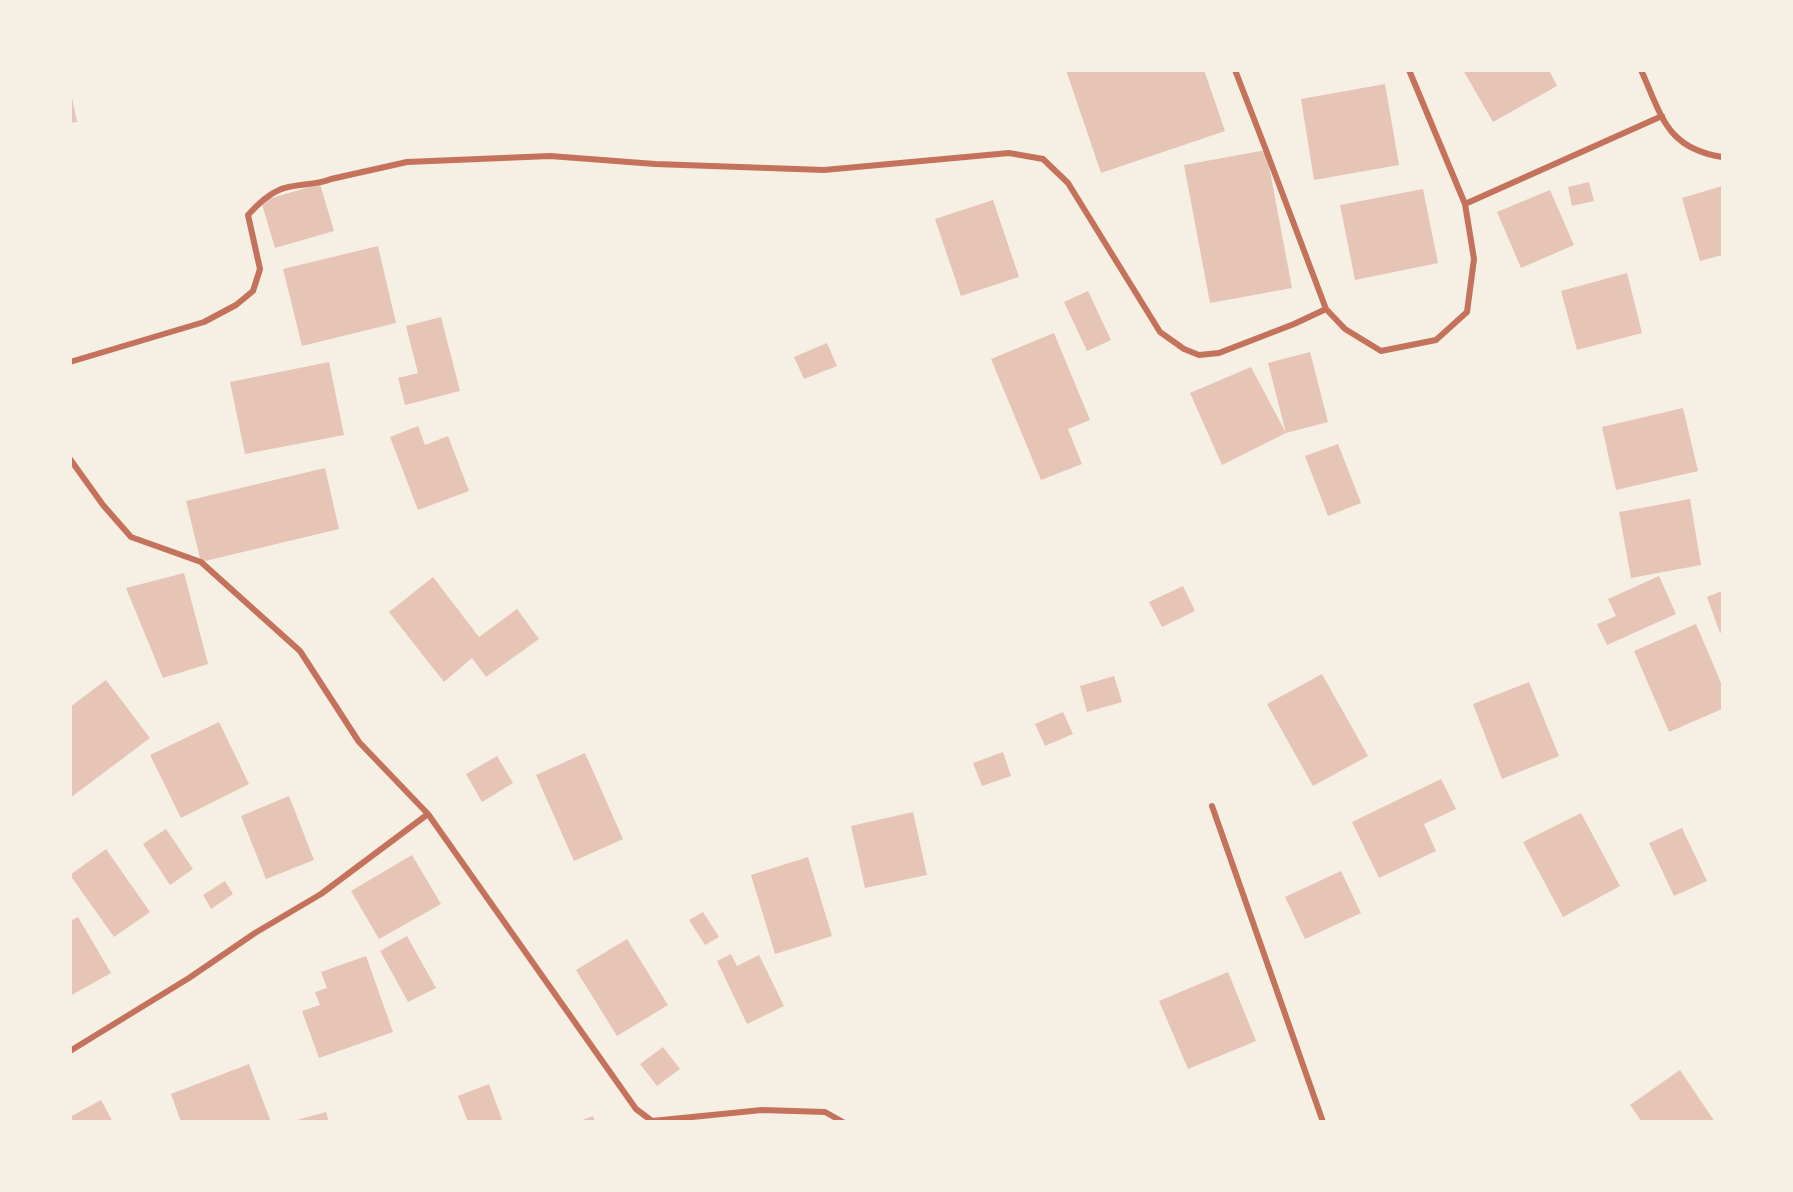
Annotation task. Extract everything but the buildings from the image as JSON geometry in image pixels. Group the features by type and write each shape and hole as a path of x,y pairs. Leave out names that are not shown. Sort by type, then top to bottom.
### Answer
{"street":[{"path":"1235,70 1326,309 1345,328 1381,351 1436,340 1467,312 1474,258 1465,204 1409,70"},
{"path":"1641,70 1672,134 1703,154 1722,157"},
{"path":"1465,204 1662,116"},
{"path":"70,362 204,322 236,304 253,291 260,270 248,214 261,201 280,189 320,184 332,179 407,162 550,156 655,164 824,170 1009,153 1043,159 1068,183 1160,332 1184,349 1199,355 1219,353 1326,309"},
{"path":"70,459 103,505 131,537 201,562 300,651 358,742 428,814 636,1109 652,1121 762,1110 825,1112 843,1122"},
{"path":"1212,806 1323,1122"},
{"path":"70,1051 189,978 255,933 321,894 428,814"}]}
